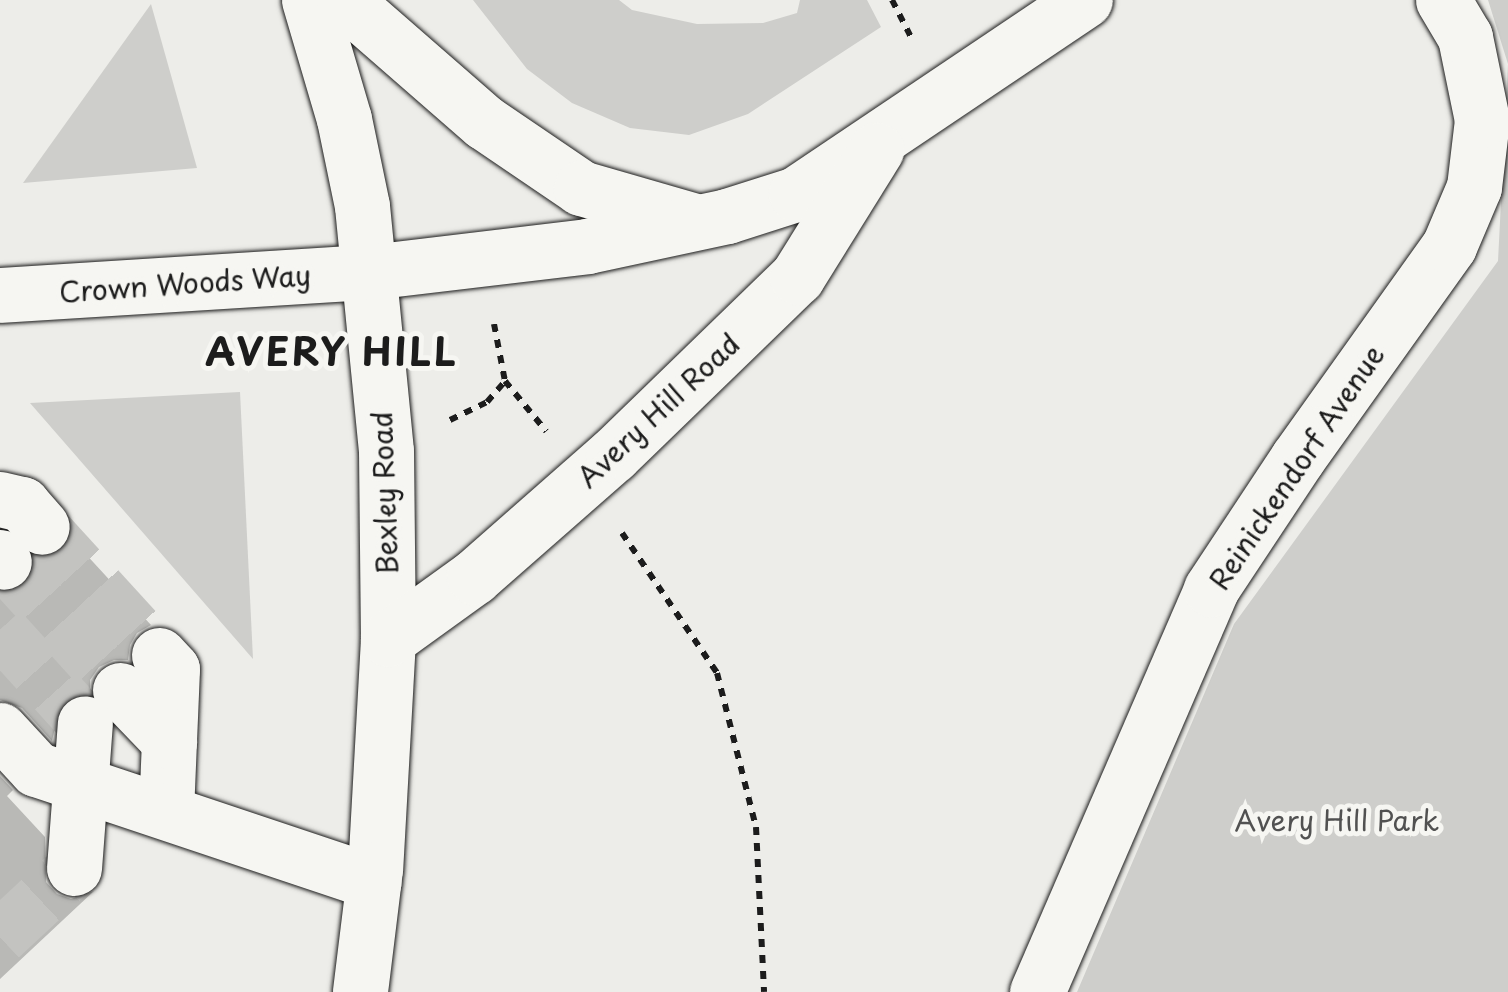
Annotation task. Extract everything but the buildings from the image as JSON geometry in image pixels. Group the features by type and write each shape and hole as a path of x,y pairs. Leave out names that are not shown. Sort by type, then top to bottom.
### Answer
{"main road":[{"name":"Bexley Road","path":"309,0 344,119 370,272 386,451 388,639 374,882 360,992"},
{"path":"344,0 484,122 581,188 700,222"},
{"name":"Avery Hill Road","path":"370,272 587,246 700,222 796,194 1085,0"},
{"name":"Reinickendorf Avenue","path":"1037,992 1211,589 1297,459 1449,246 1474,188 1482,120 1465,37 1442,0"},
{"name":"Avery Hill Road","path":"388,639 474,577 585,479 796,276 882,139"},
{"name":"Crown Woods Way","path":"0,295 370,272"},
{"path":"74,868 82,784 121,689 169,742 166,810"},
{"path":"0,730 36,769 374,882"}],"path":[{"path":"482,260 505,381 585,479 718,673 756,827 764,992"}],"green space":[{"path":"473,0 619,0 632,10 697,24 763,23 797,13 800,0 867,0 881,27 748,114 689,135 630,128 572,103 527,69"},
{"path":"1488,0 1508,0 1508,64"},
{"path":"151,4 197,168 23,183"},
{"name":"Avery Hill Park","path":"1508,64 1508,992 1077,992 1234,624 1498,261"},
{"path":"240,392 253,659 30,403"}],"tunnel":[{"path":"42,527 159,655"},
{"path":"4,562 120,690"},
{"path":"0,629 85,723"},
{"path":"0,937 74,868"}],"district":[{"name":"AVERY HILL","path":"332,351"}]}
